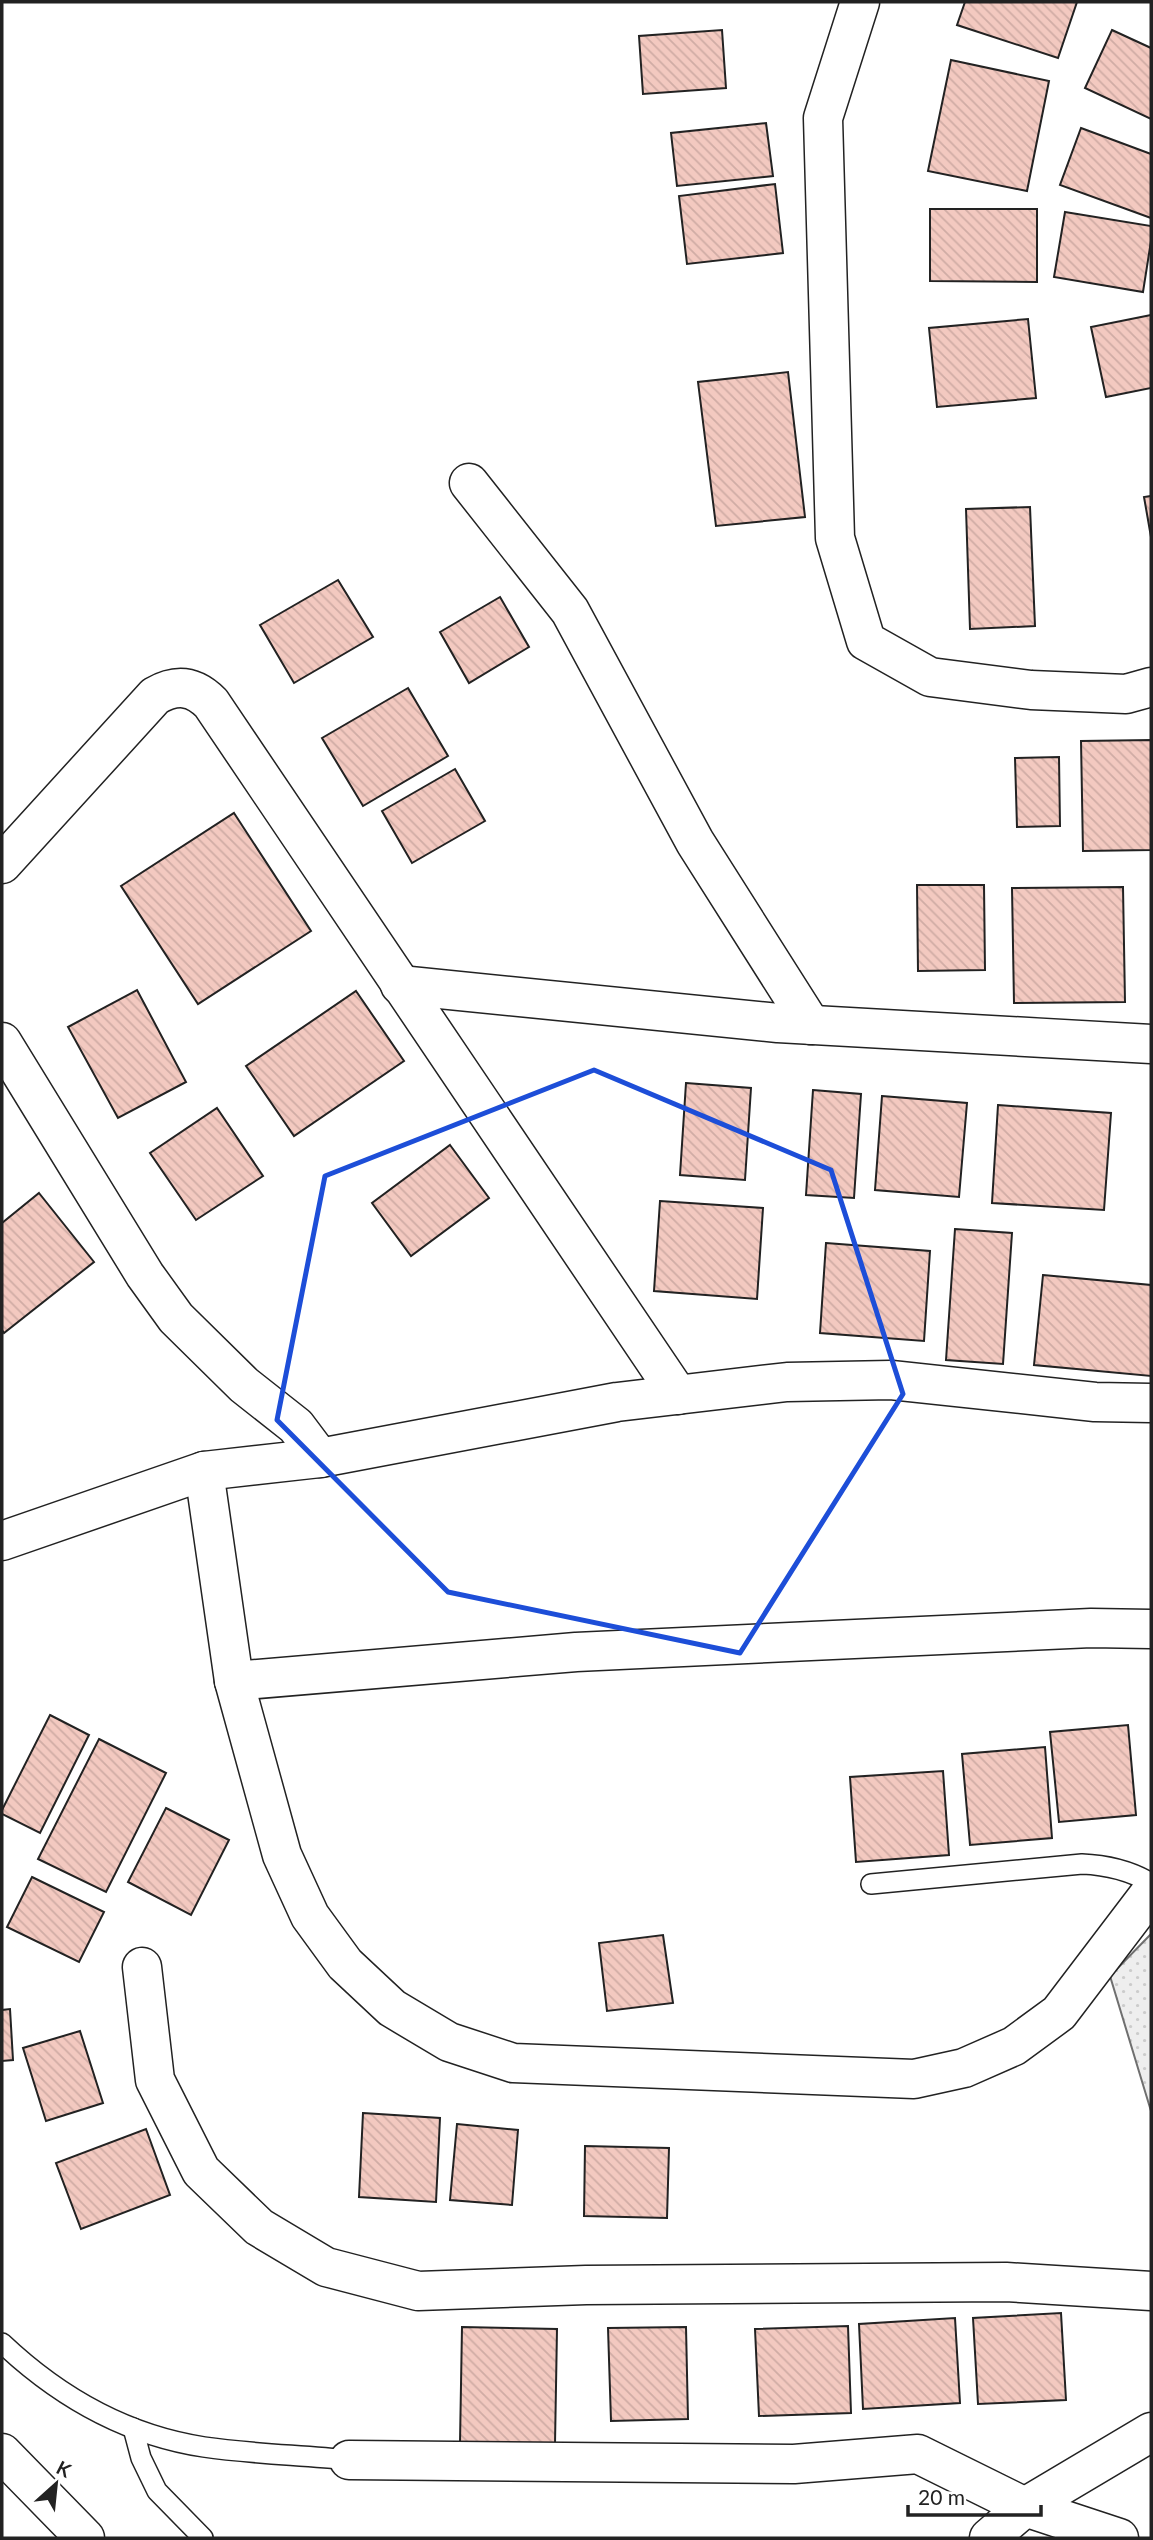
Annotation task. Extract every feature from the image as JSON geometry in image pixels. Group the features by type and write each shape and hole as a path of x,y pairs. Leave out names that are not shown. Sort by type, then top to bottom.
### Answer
{"street":[{"path":"860,2 823,118 835,538 866,641 930,677 1045,691 1126,694 1151,687"},
{"path":"469,483 570,611 695,842 811,1025"},
{"path":"2,864 155,696 167,689 180,687 202,694 211,703 678,1395"},
{"path":"400,985 811,1025 1151,1045"},
{"path":"2,1042 145,1275 176,1318 244,1385 296,1426 320,1458"},
{"path":"2,1541 204,1471 320,1458 617,1402 787,1382 891,1380 1095,1402 1151,1403"},
{"path":"204,1471 234,1681 282,1855 310,1916 345,1964 393,2008 449,2042 513,2063 914,2079 964,2068 1014,2046 1059,2013 1151,1892"},
{"path":"234,1681 576,1651 1091,1628 1151,1629"},
{"path":"142,1967 155,2080 201,2171 259,2227 327,2267 418,2291 586,2285 992,2282 1151,2291"},
{"path":"989,2538 1025,2508 1151,2432"},
{"path":"2,2453 85,2538"},
{"path":"349,2460 794,2464 918,2455 1025,2508 1119,2538"}],"lane":[{"path":"871,1884 1082,1864 1105,1865 1128,1871 1151,1882"},
{"path":"2,2343 28,2368 62,2393 99,2414 133,2428 204,2447 349,2460"},
{"path":"133,2428 141,2458 157,2491 203,2538"}],"highlighted area":[{"path":"594,1070 831,1170 903,1394 740,1653 448,1592 277,1420 325,1176"}],"shaded area":[{"path":"1151,1934 1151,2111 1110,1976"}],"building":[{"path":"965,2 1077,2 1058,58 957,25"},
{"path":"722,30 726,88 643,94 639,36"},
{"path":"1112,30 1151,48 1151,119 1085,88"},
{"path":"951,60 1049,81 1027,191 928,171"},
{"path":"766,123 773,176 677,186 671,133"},
{"path":"1081,128 1151,154 1151,218 1060,185"},
{"path":"775,184 783,253 687,264 679,196"},
{"path":"930,209 1037,209 1037,282 930,281"},
{"path":"1065,212 1151,226 1143,292 1054,277"},
{"path":"1151,315 1151,388 1106,397 1091,327"},
{"path":"1028,319 1036,398 937,407 929,328"},
{"path":"788,372 805,517 716,526 698,382"},
{"path":"1151,496 1151,537 1144,497"},
{"path":"1030,507 1035,626 970,629 966,509"},
{"path":"338,580 373,637 294,683 260,625"},
{"path":"500,597 529,647 469,683 440,632"},
{"path":"408,688 448,756 363,806 322,738"},
{"path":"1151,740 1151,850 1083,851 1081,741"},
{"path":"1059,757 1060,826 1017,827 1015,758"},
{"path":"455,769 485,821 412,863 382,811"},
{"path":"234,813 311,931 198,1004 121,886"},
{"path":"917,885 984,885 985,970 918,971"},
{"path":"1123,887 1125,1002 1014,1003 1012,888"},
{"path":"137,990 186,1082 118,1118 68,1027"},
{"path":"356,991 404,1061 294,1136 246,1066"},
{"path":"686,1083 751,1088 745,1180 680,1175"},
{"path":"813,1090 861,1094 854,1198 806,1195"},
{"path":"882,1096 967,1103 959,1197 875,1190"},
{"path":"998,1105 1111,1113 1104,1210 992,1203"},
{"path":"217,1108 263,1176 196,1220 150,1153"},
{"path":"450,1145 489,1198 411,1256 372,1203"},
{"path":"39,1193 94,1262 4,1333 2,1223"},
{"path":"660,1201 763,1208 757,1299 654,1291"},
{"path":"955,1229 1012,1233 1003,1364 946,1360"},
{"path":"826,1243 930,1251 924,1341 820,1333"},
{"path":"1043,1275 1151,1285 1151,1376 1034,1365"},
{"path":"50,1715 89,1735 40,1833 2,1814 2,1810"},
{"path":"1128,1725 1136,1815 1059,1822 1050,1732"},
{"path":"99,1739 166,1773 106,1892 38,1859"},
{"path":"1045,1747 1052,1838 970,1845 962,1754"},
{"path":"943,1771 949,1855 856,1862 850,1777"},
{"path":"166,1808 229,1840 191,1915 128,1882"},
{"path":"32,1877 104,1912 79,1962 7,1927"},
{"path":"663,1935 673,2003 607,2011 599,1943"},
{"path":"10,2009 13,2060 2,2061 2,2010"},
{"path":"80,2031 103,2103 46,2121 23,2048"},
{"path":"363,2113 440,2118 436,2202 359,2197"},
{"path":"457,2124 518,2130 512,2205 450,2200"},
{"path":"146,2129 170,2195 81,2229 56,2163"},
{"path":"585,2146 669,2148 667,2218 584,2216"},
{"path":"1061,2313 1066,2400 978,2404 973,2318"},
{"path":"955,2318 960,2403 863,2409 859,2324"},
{"path":"848,2326 851,2413 759,2416 755,2329"},
{"path":"462,2327 557,2329 555,2444 460,2443"},
{"path":"686,2327 688,2419 611,2421 608,2328"}]}
